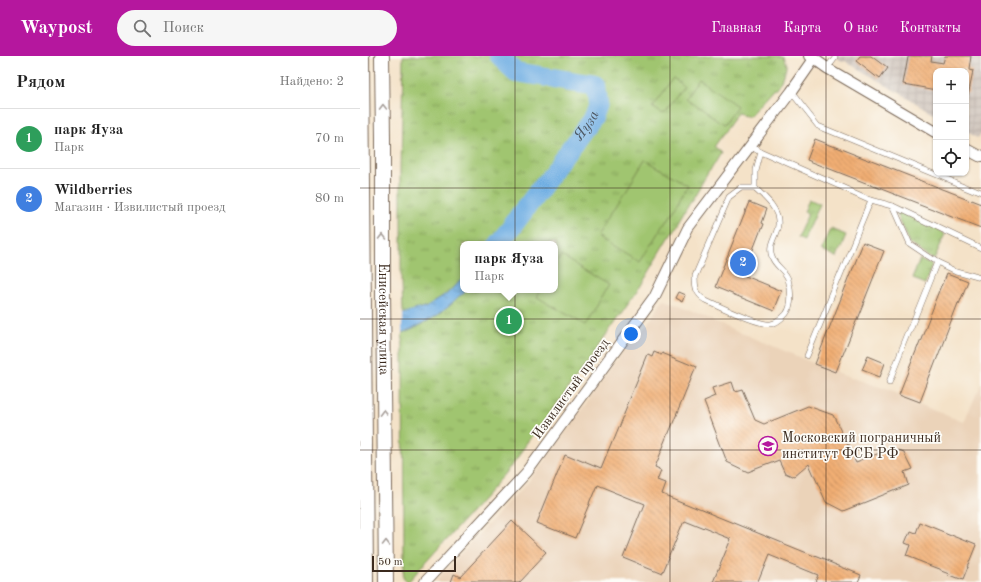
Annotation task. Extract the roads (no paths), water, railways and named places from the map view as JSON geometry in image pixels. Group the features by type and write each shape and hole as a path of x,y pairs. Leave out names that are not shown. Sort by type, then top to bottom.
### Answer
{"main road":[{"name":"Енисейская улица","path":"382,56 383,363 386,582"},
{"name":"Енисейская улица","path":"361,63 366,582"}],"street":[{"path":"812,58 933,130"},
{"name":"Извилистый проезд","path":"425,582 528,472 654,298 688,228 791,92 812,58"},
{"path":"969,151 981,157"}],"lane":[{"path":"827,68 835,57"},
{"path":"791,92 818,126 981,193"},
{"path":"750,145 760,151 871,200 893,206 981,248"},
{"path":"755,188 741,188 729,197 694,276 695,288 699,296 706,300 759,322 771,324 780,320 789,310 791,292 788,276 772,258 770,247 778,225 776,214 771,203 755,188 754,170 760,151"},
{"path":"807,356 871,200"},
{"path":"893,206 910,244 937,262 956,271 981,278"},
{"path":"889,382 937,262"}],"water":[{"path":"513,214 521,219 523,224 509,241 493,241"},
{"path":"460,280 460,293 462,293 441,311 417,326 360,349 402,314 427,306 449,292"}],"waterway":[{"name":"Яуза","path":"499,56 516,72 596,85 598,104 593,118 500,241"}],"place":[{"name":"Wildberries","path":"743,263"},
{"name":"парк Яуза","path":"509,321"},
{"name":"Московский пограничный институт ФСБ РФ","path":"768,446"}]}
